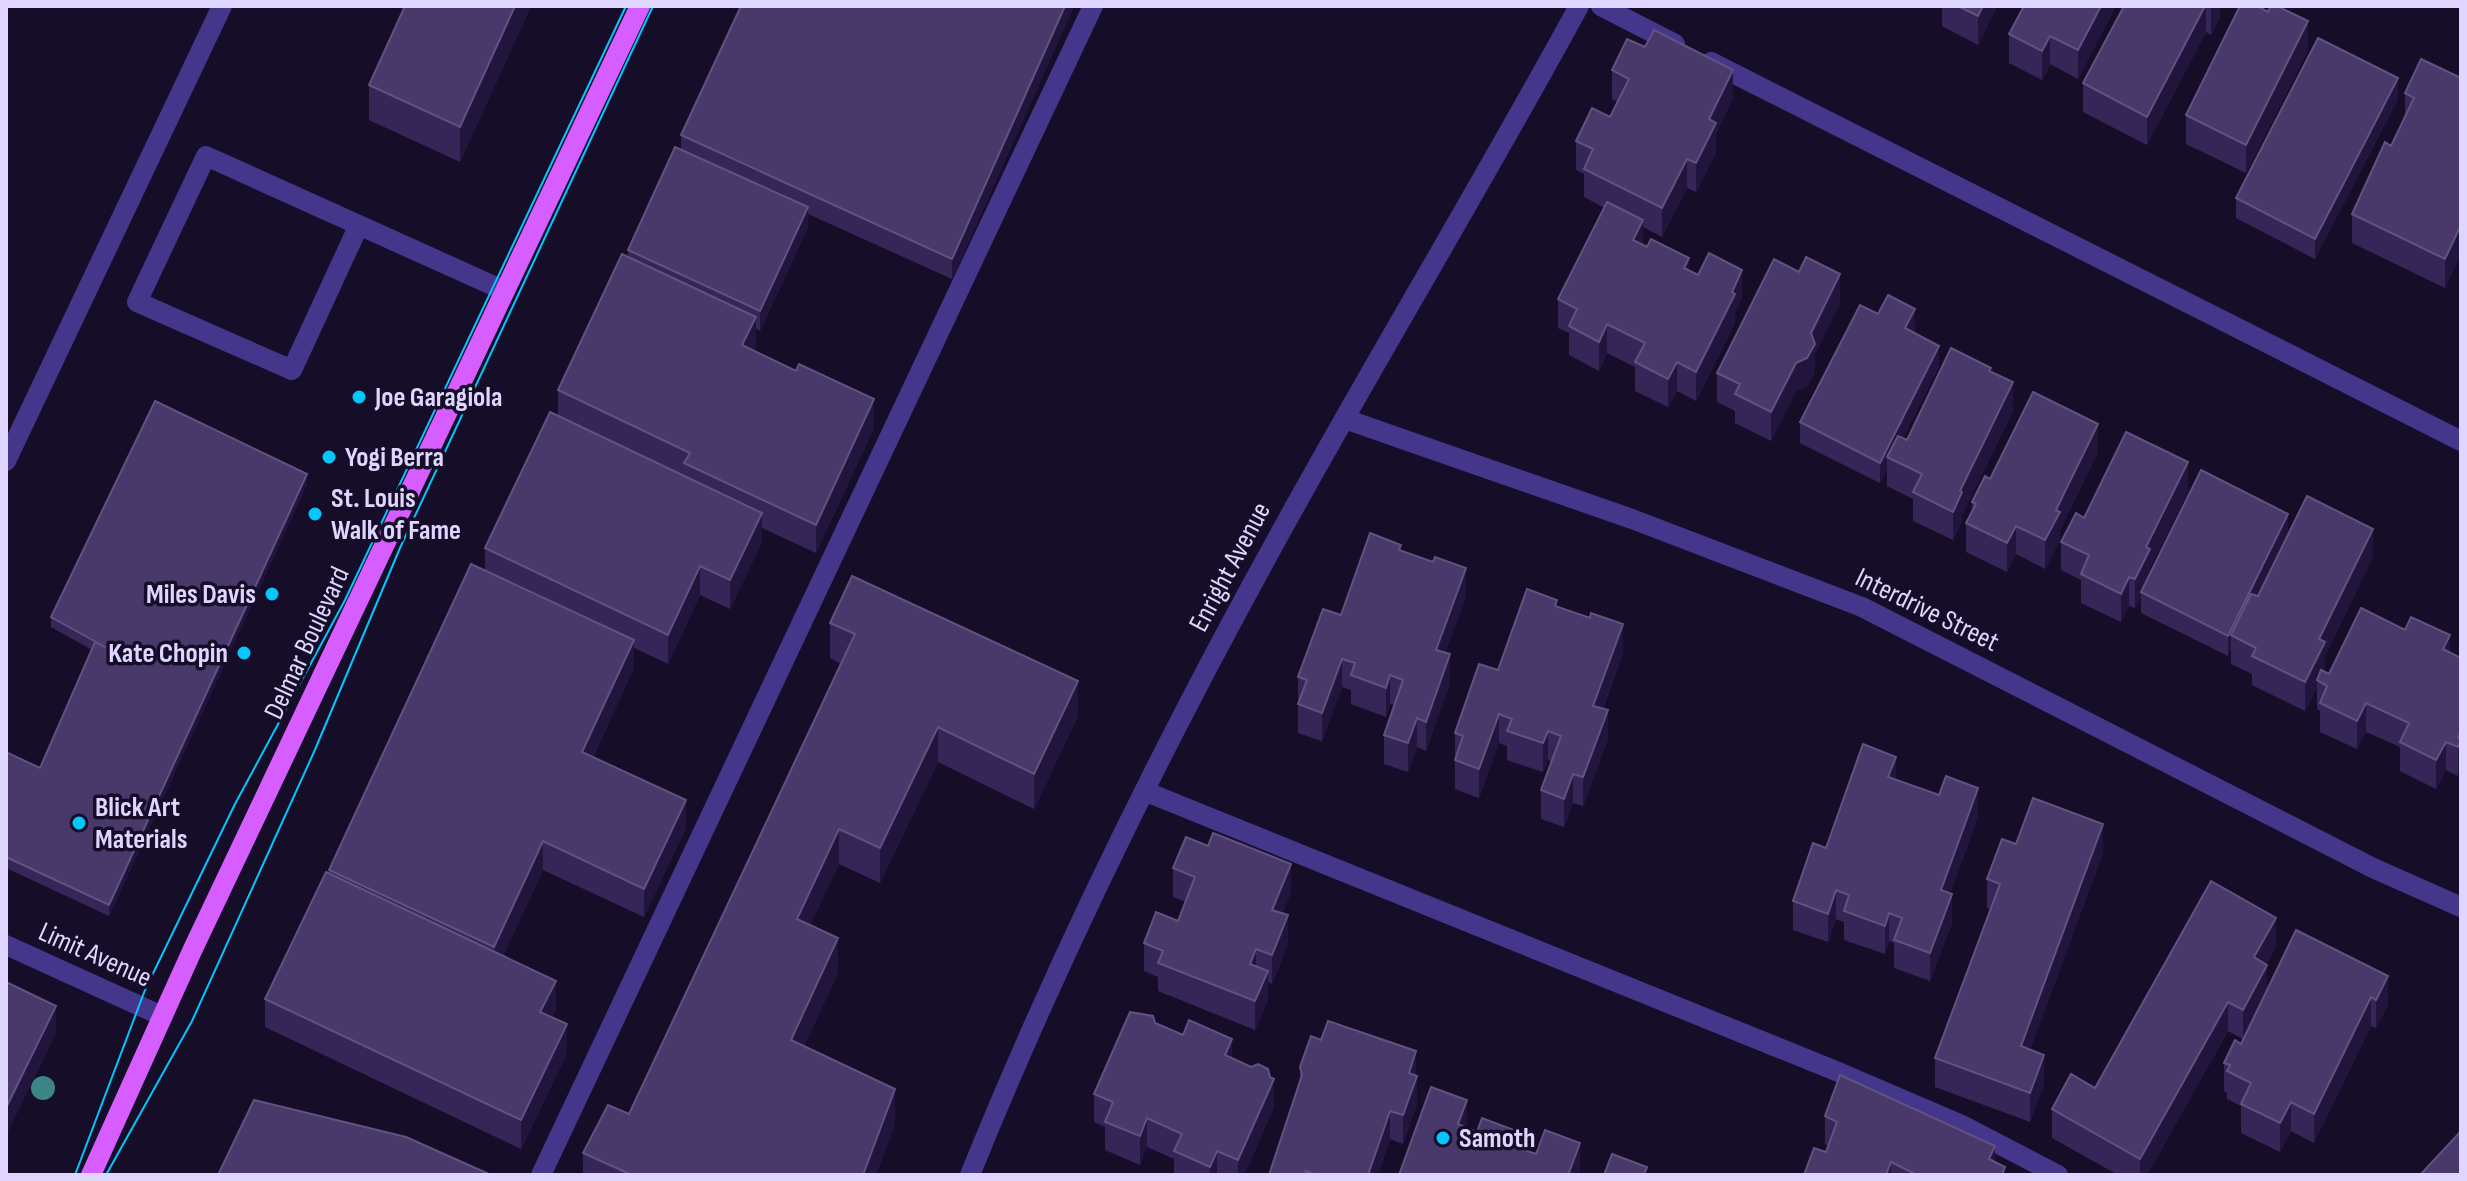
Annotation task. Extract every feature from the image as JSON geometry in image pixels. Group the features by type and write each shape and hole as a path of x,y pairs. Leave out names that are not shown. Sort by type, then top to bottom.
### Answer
{"main road":[{"name":"Delmar Boulevard","path":"91,1175 162,1016 640,6"}],"street":[{"path":"6,461 222,6"},
{"path":"541,1175 1093,6"},
{"name":"Enright Avenue","path":"970,1175 1021,1055 1144,791 1281,532 1492,165 1579,6"},
{"path":"1601,6 2461,441"},
{"path":"359,225 292,370 137,302 206,156 359,225 505,291"},
{"name":"Interdrive Street","path":"1345,419 1632,519 1862,607 2373,868 2461,907"},
{"path":"1144,791 1836,1071 1964,1126 2058,1175"},
{"name":"Limit Avenue","path":"6,945 162,1016"}],"building":[{"path":"405,6 515,6 460,127 369,85"},
{"path":"741,6 1065,6 952,259 681,135"},
{"path":"1958,6 1983,6 1978,16"},
{"path":"2024,6 2101,6 2078,50 2050,36 2042,51 2009,34"},
{"path":"2124,6 2205,6 2147,117 2083,83"},
{"path":"2240,6 2257,6 2268,12 2271,6 2277,6 2308,21 2246,145 2186,115"},
{"path":"1654,30 1733,70 1709,119 1716,123 1696,163 1687,159 1662,208 1584,169 1593,149 1576,141 1592,108 1610,117 1629,79 1612,70 1627,39 1645,47"},
{"path":"2318,38 2398,78 2315,239 2236,198"},
{"path":"2421,59 2461,78 2461,225 2445,259 2352,214 2385,142 2391,146 2414,98 2405,93"},
{"path":"675,147 808,207 760,311 628,250"},
{"path":"1607,202 1643,220 1633,240 1647,247 1651,239 1689,258 1684,268 1698,275 1709,253 1742,270 1732,292 1735,294 1696,372 1677,362 1668,379 1635,362 1645,343 1607,324 1599,342 1569,326 1577,309 1558,299"},
{"path":"622,254 756,317 742,345 796,371 799,364 874,399 816,525 684,463 690,453 558,390"},
{"path":"1806,257 1840,274 1811,333 1815,344 1807,358 1796,363 1771,412 1735,394 1740,384 1717,373 1774,259 1799,272"},
{"path":"1888,295 1915,309 1905,328 1939,346 1880,463 1800,422 1860,305 1878,314"},
{"path":"1951,348 2013,382 1960,491 1953,512 1913,492 1922,474 1887,457 1898,436 1907,440"},
{"path":"2033,392 2098,424 2056,510 2060,512 2045,540 2016,526 2007,543 1966,523 1985,476 1990,479"},
{"path":"155,401 307,474 109,905 6,857 6,752 40,768 95,642 107,648 51,617"},
{"path":"550,412 762,513 730,580 700,566 668,635 485,548"},
{"path":"2126,432 2188,462 2146,547 2150,549 2135,579 2129,577 2121,594 2081,574 2089,555 2061,542 2076,513 2084,518"},
{"path":"2201,470 2288,514 2228,636 2141,592"},
{"path":"2307,496 2373,529 2319,639 2325,642 2305,682 2252,656 2256,648 2231,635 2251,594 2258,596"},
{"path":"1370,533 1401,545 1399,550 1433,562 1435,557 1466,568 1436,650 1450,654 1426,722 1417,718 1408,743 1384,735 1403,680 1390,675 1386,688 1351,675 1355,663 1342,659 1322,713 1298,704 1307,680 1298,677 1323,609 1341,615"},
{"path":"471,564 634,640 582,752 686,800 644,889 543,841 494,947 329,870"},
{"path":"852,576 1078,681 1034,774 938,727 880,848 839,829 797,919 838,938 791,1040 895,1089 863,1175 632,1175 583,1153 608,1105 629,1114 855,634 830,623"},
{"path":"1527,589 1557,600 1555,606 1590,618 1591,613 1623,624 1593,706 1608,710 1583,777 1573,774 1564,799 1541,790 1561,736 1548,731 1543,743 1507,731 1512,719 1499,714 1479,769 1455,760 1463,736 1455,733 1479,664 1498,670"},
{"path":"2361,608 2405,630 2411,617 2450,635 2443,649 2461,658 2461,731 2458,738 2461,740 2458,747 2446,742 2436,760 2400,742 2409,723 2366,703 2357,721 2320,703 2327,686 2317,680 2321,670 2329,674"},
{"path":"1863,744 1896,757 1888,777 1939,795 1946,776 1978,788 1941,890 1952,894 1930,953 1894,940 1902,918 1889,913 1885,926 1844,911 1849,895 1836,890 1828,914 1793,901 1813,843 1826,848"},
{"path":"2033,798 2103,824 2021,1046 2044,1055 2030,1093 1935,1058 2000,884 1987,879 2002,839 2016,844"},
{"path":"1213,833 1291,864 1272,910 1288,915 1272,955 1256,949 1250,964 1268,971 1255,1001 1158,963 1163,951 1144,943 1156,912 1178,921 1195,877 1173,868 1186,837 1208,846"},
{"path":"326,872 556,981 540,1012 567,1024 521,1120 265,999"},
{"path":"2211,881 2276,918 2254,957 2267,965 2243,1010 2228,1002 2140,1159 2052,1109 2071,1074 2095,1088"},
{"path":"2296,930 2388,976 2376,1000 2371,997 2314,1114 2291,1102 2280,1123 2241,1104 2251,1083 2227,1071 2230,1065 2224,1063 2235,1040 2241,1044"},
{"path":"6,982 56,1006 6,1108"},
{"path":"1130,1012 1153,1016 1155,1023 1183,1035 1189,1020 1232,1039 1225,1055 1251,1067 1258,1064 1268,1069 1270,1077 1274,1079 1238,1160 1217,1151 1210,1167 1174,1151 1182,1134 1147,1118 1140,1136 1105,1122 1113,1102 1094,1094"},
{"path":"1328,1021 1416,1051 1409,1073 1417,1076 1403,1115 1390,1111 1368,1175 1317,1175 1306,1171 1305,1175 1269,1175 1302,1075 1300,1067 1311,1036 1321,1040"},
{"path":"1840,1075 1995,1146 1989,1159 2005,1167 2002,1175 1917,1175 1891,1162 1886,1175 1804,1175 1814,1148 1826,1152 1837,1122 1825,1116"},
{"path":"1431,1087 1467,1100 1458,1124 1477,1132 1482,1118 1522,1133 1516,1147 1536,1154 1545,1130 1580,1143 1568,1175 1399,1175"},
{"path":"254,1100 406,1137 491,1175 218,1175"},
{"path":"2461,1131 2461,1175 2420,1175"},
{"path":"1612,1154 1647,1167 1644,1175 1604,1175"}],"tram line":[{"path":"75,1175 145,990 235,804 345,600 626,6"},
{"path":"106,1175 192,1021 314,752 400,548 653,6"}],"place":[{"name":"Joe Garagiola","path":"359,397"},
{"name":"Yogi Berra","path":"329,457"},
{"name":"St. Louis Walk of Fame","path":"315,514"},
{"name":"Miles Davis","path":"272,594"},
{"name":"Kate Chopin","path":"244,653"},
{"name":"Blick Art Materials","path":"79,823"},
{"name":"Samoth","path":"1443,1138"}]}
